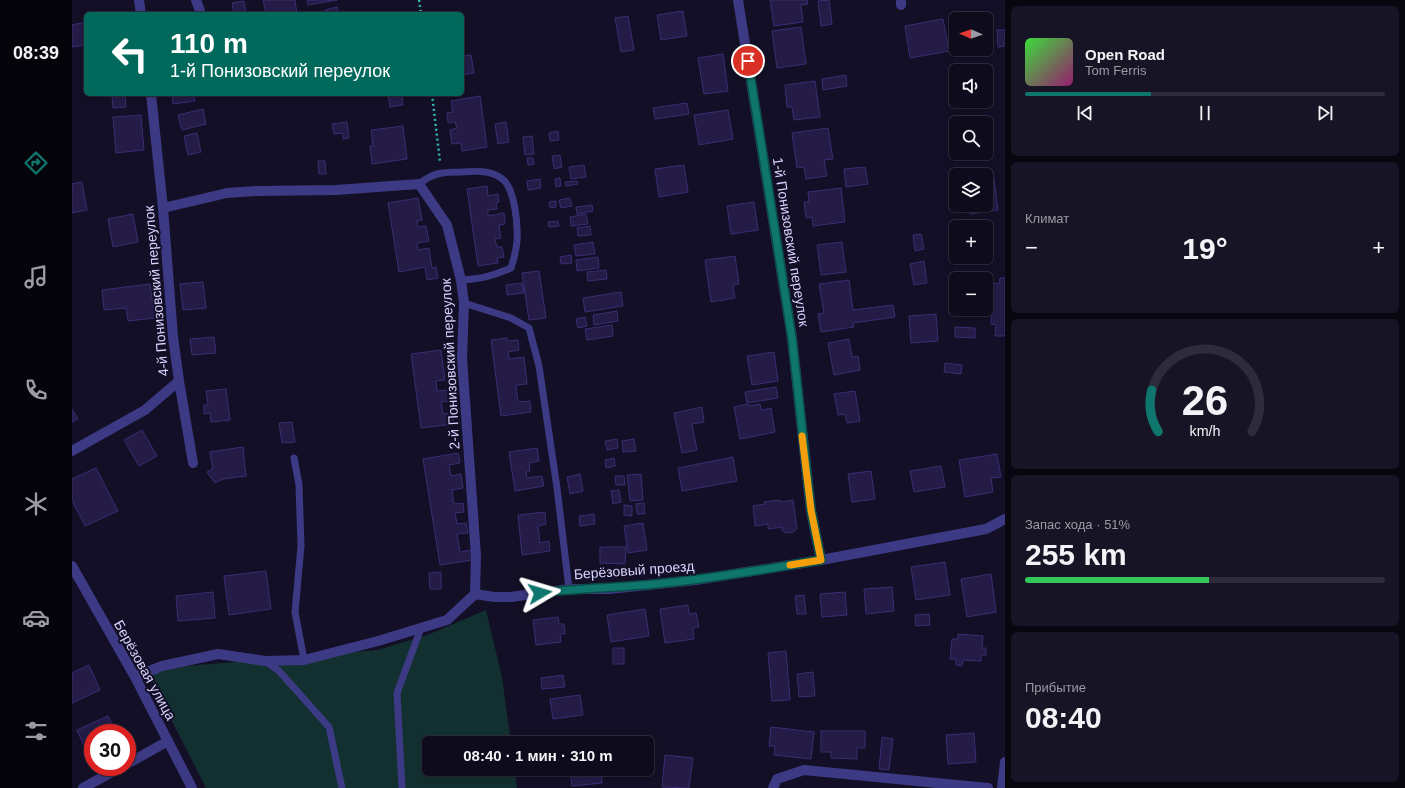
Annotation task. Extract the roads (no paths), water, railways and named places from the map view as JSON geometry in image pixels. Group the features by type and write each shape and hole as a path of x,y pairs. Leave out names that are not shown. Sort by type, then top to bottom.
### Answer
{"street":[{"path":"138,0 141,12"},
{"path":"196,0 200,12"},
{"name":"1-й Понизовский переулок","path":"738,0 792,338 811,510 821,560"},
{"name":"4-й Понизовский переулок","path":"72,451 145,410 179,381 173,337 163,208 151,96"},
{"path":"163,208 227,193 336,190 419,184"},
{"name":"2-й Понизовский переулок","path":"419,184 447,225 461,280 464,303 462,358 476,556 475,594"},
{"path":"179,381 193,463"},
{"name":"Берёзовый проезд","path":"475,594 494,598 569,589 609,588 689,581 821,560 986,529 1005,519"},
{"name":"Берёзовая улица","path":"72,566 134,677 192,788"},
{"path":"134,677 162,666 218,654 265,661 304,660 378,641 447,620 475,594"},
{"path":"136,759 168,741"},
{"path":"1002,788 1005,762"},
{"path":"774,788 777,779 804,770 988,788"},
{"path":"83,788 105,776"}],"lane":[{"path":"419,184 428,177 442,172 476,171 491,173 502,178 510,190 514,205 517,240 515,256 511,268 497,275 485,278 461,280"},
{"path":"464,303 511,318 529,328 539,366 557,488 569,589"},
{"path":"294,458 299,485 301,546 294,612 304,660"},
{"path":"402,788 397,693 421,628"},
{"path":"265,661 279,671 329,727 342,788"}]}
